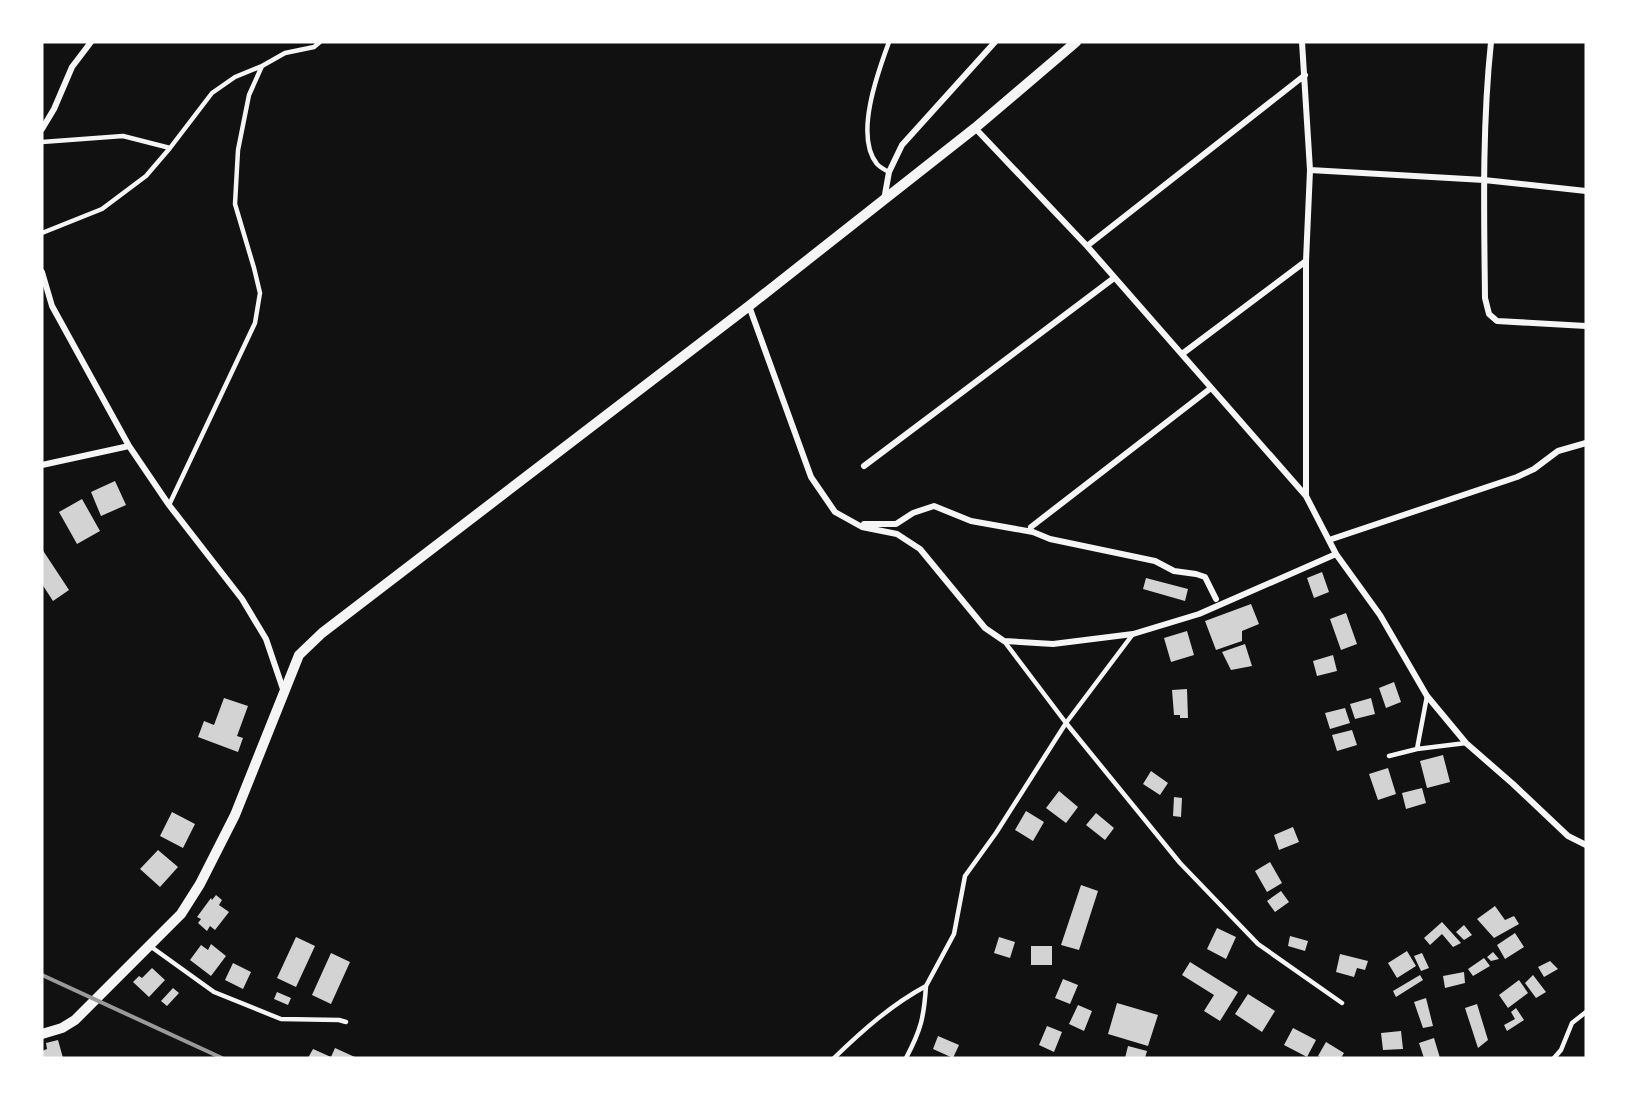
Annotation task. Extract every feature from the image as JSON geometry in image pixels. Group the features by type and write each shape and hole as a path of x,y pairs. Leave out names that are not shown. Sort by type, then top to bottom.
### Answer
{"street":[{"path":"42,129 54,109 72,67 91,42"},
{"path":"884,200 889,172 902,145 995,42"},
{"path":"42,1034 62,1028 75,1020 181,914 200,884 235,815 299,655 322,633 884,200 975,128 1076,42"},
{"path":"1302,42 1310,170 1306,261 1306,496"},
{"path":"1491,42 1484,180 1485,298 1489,314 1497,321 1586,326"},
{"path":"1087,246 1305,75"},
{"path":"975,128 1087,246 1306,496 1336,554 1380,615 1427,696 1466,743 1568,837 1586,845"},
{"path":"1310,170 1484,180 1586,191"},
{"path":"1182,354 1306,261"},
{"path":"42,272 52,306 129,446 170,506 248,609 266,639 284,692"},
{"path":"864,466 1114,278"},
{"path":"749,306 811,477 835,512 858,524 897,534 921,549 985,628 1004,641 1053,644 1133,633 1199,614 1336,554"},
{"path":"1031,527 1211,388"},
{"path":"1329,540 1516,477 1534,469 1558,452 1586,442"},
{"path":"42,465 129,446"},
{"path":"858,524 896,524 913,513 934,506 971,521 1033,532 1050,539 1155,561 1174,571 1196,574 1205,577 1216,599"}],"lane":[{"path":"42,233 102,210 146,176 213,93 235,77 285,53 314,47 320,42"},
{"path":"889,42 874,83 866,131 877,164 889,172"},
{"path":"170,506 255,323 260,293 235,204 238,150 249,95 262,66"},
{"path":"42,142 123,136 170,148"},
{"path":"906,1058 920,1032 925,1010 926,986 954,934 965,876 996,833 1066,723 1133,633"},
{"path":"1004,641 1066,723 1180,863 1258,945 1342,1003"},
{"path":"1417,749 1427,696"},
{"path":"1389,756 1417,749 1466,743"},
{"path":"150,946 204,986 281,1019 346,1022"},
{"path":"834,1058 882,1014 903,998 926,986"},
{"path":"1554,1058 1561,1050 1572,1023 1586,1012"}],"building":[{"path":"115,481 126,505 101,516 91,492"},
{"path":"82,499 100,531 77,544 59,512"},
{"path":"42,549 69,590 53,601 42,584"},
{"path":"1322,572 1329,592 1314,598 1307,578"},
{"path":"1146,578 1188,589 1185,601 1143,589"},
{"path":"1251,604 1259,624 1242,631 1242,641 1216,650 1205,621"},
{"path":"1346,613 1357,644 1341,650 1330,619"},
{"path":"1187,631 1194,655 1171,662 1164,638"},
{"path":"1245,644 1252,666 1231,670 1222,652"},
{"path":"1333,655 1337,671 1317,676 1313,661"},
{"path":"1394,682 1401,702 1386,708 1379,688"},
{"path":"1187,689 1188,718 1180,718 1180,715 1174,715 1172,690"},
{"path":"224,698 248,706 237,736 243,738 238,752 198,737 204,721 214,725"},
{"path":"1371,698 1375,714 1355,719 1350,704"},
{"path":"1345,708 1350,723 1330,729 1325,713"},
{"path":"1352,730 1357,745 1337,751 1332,735"},
{"path":"1443,755 1450,782 1427,788 1420,761"},
{"path":"1388,768 1396,794 1378,800 1369,774"},
{"path":"1151,771 1168,783 1160,795 1143,784"},
{"path":"1422,788 1426,803 1406,809 1402,793"},
{"path":"1059,791 1078,807 1066,823 1046,808"},
{"path":"1174,797 1182,798 1181,817 1173,816"},
{"path":"1026,811 1044,822 1033,841 1015,830"},
{"path":"172,812 195,824 183,848 160,836"},
{"path":"1096,813 1114,828 1105,840 1086,825"},
{"path":"1293,827 1299,842 1279,850 1274,835"},
{"path":"158,850 178,867 160,887 140,869"},
{"path":"1270,862 1282,883 1267,892 1255,871"},
{"path":"1081,885 1098,891 1079,950 1061,945"},
{"path":"1281,891 1289,902 1275,912 1267,901"},
{"path":"216,895 222,900 219,905 229,912 215,930 210,926 207,931 198,923 201,919 197,917 211,898 212,900"},
{"path":"1495,906 1505,920 1514,916 1519,924 1494,938 1477,919"},
{"path":"1442,922 1461,943 1453,947 1442,934 1430,945 1424,938"},
{"path":"1464,925 1472,935 1464,940 1456,932"},
{"path":"1217,928 1236,937 1226,959 1207,949"},
{"path":"1515,933 1524,947 1505,959 1497,945"},
{"path":"1290,936 1308,941 1305,951 1288,946"},
{"path":"296,937 315,946 296,987 277,978"},
{"path":"999,937 1015,942 1010,958 994,953"},
{"path":"211,944 226,956 211,976 190,960 201,945 208,950"},
{"path":"1031,946 1052,946 1052,965 1031,965"},
{"path":"1407,951 1416,966 1397,978 1388,963"},
{"path":"1493,952 1499,959 1491,961 1487,957"},
{"path":"331,953 350,962 331,1004 312,995"},
{"path":"1422,953 1429,968 1421,971 1414,956"},
{"path":"1340,954 1368,961 1365,970 1357,968 1354,977 1336,972"},
{"path":"1484,958 1490,966 1473,976 1468,969"},
{"path":"1550,961 1558,969 1544,977 1538,967"},
{"path":"1190,962 1238,992 1220,1021 1204,1011 1214,995 1182,975"},
{"path":"233,963 251,972 243,989 225,980"},
{"path":"152,968 165,980 149,997 133,982 139,976 142,978"},
{"path":"1464,972 1465,983 1445,988 1443,976"},
{"path":"1420,975 1423,980 1396,997 1393,991"},
{"path":"1533,975 1546,992 1536,998 1525,983"},
{"path":"1063,979 1078,985 1070,1004 1055,998"},
{"path":"1519,980 1528,993 1508,1008 1499,995"},
{"path":"173,988 179,993 167,1006 161,1001"},
{"path":"277,992 291,998 288,1005 274,999"},
{"path":"1248,994 1275,1011 1262,1032 1235,1014"},
{"path":"1426,998 1433,1026 1423,1028 1414,1002"},
{"path":"1117,1003 1158,1015 1148,1046 1108,1034"},
{"path":"1477,1004 1488,1040 1478,1048 1465,1008"},
{"path":"1078,1005 1092,1011 1084,1031 1069,1024"},
{"path":"1516,1008 1524,1020 1507,1031 1504,1025 1515,1019 1511,1012"},
{"path":"1047,1026 1062,1032 1054,1052 1039,1045"},
{"path":"1293,1028 1316,1040 1307,1057 1284,1045"},
{"path":"1401,1031 1403,1049 1383,1050 1381,1033"},
{"path":"938,1036 959,1045 953,1058 933,1049"},
{"path":"1434,1038 1440,1058 1424,1058 1419,1043"},
{"path":"58,1040 63,1058 42,1058 42,1051 47,1049 46,1043"},
{"path":"1326,1042 1344,1053 1341,1058 1318,1056"},
{"path":"1128,1046 1147,1051 1145,1058 1125,1058"},
{"path":"335,1048 357,1058 308,1058 313,1049 331,1057"}],"railway":[{"path":"42,975 222,1058"}]}
